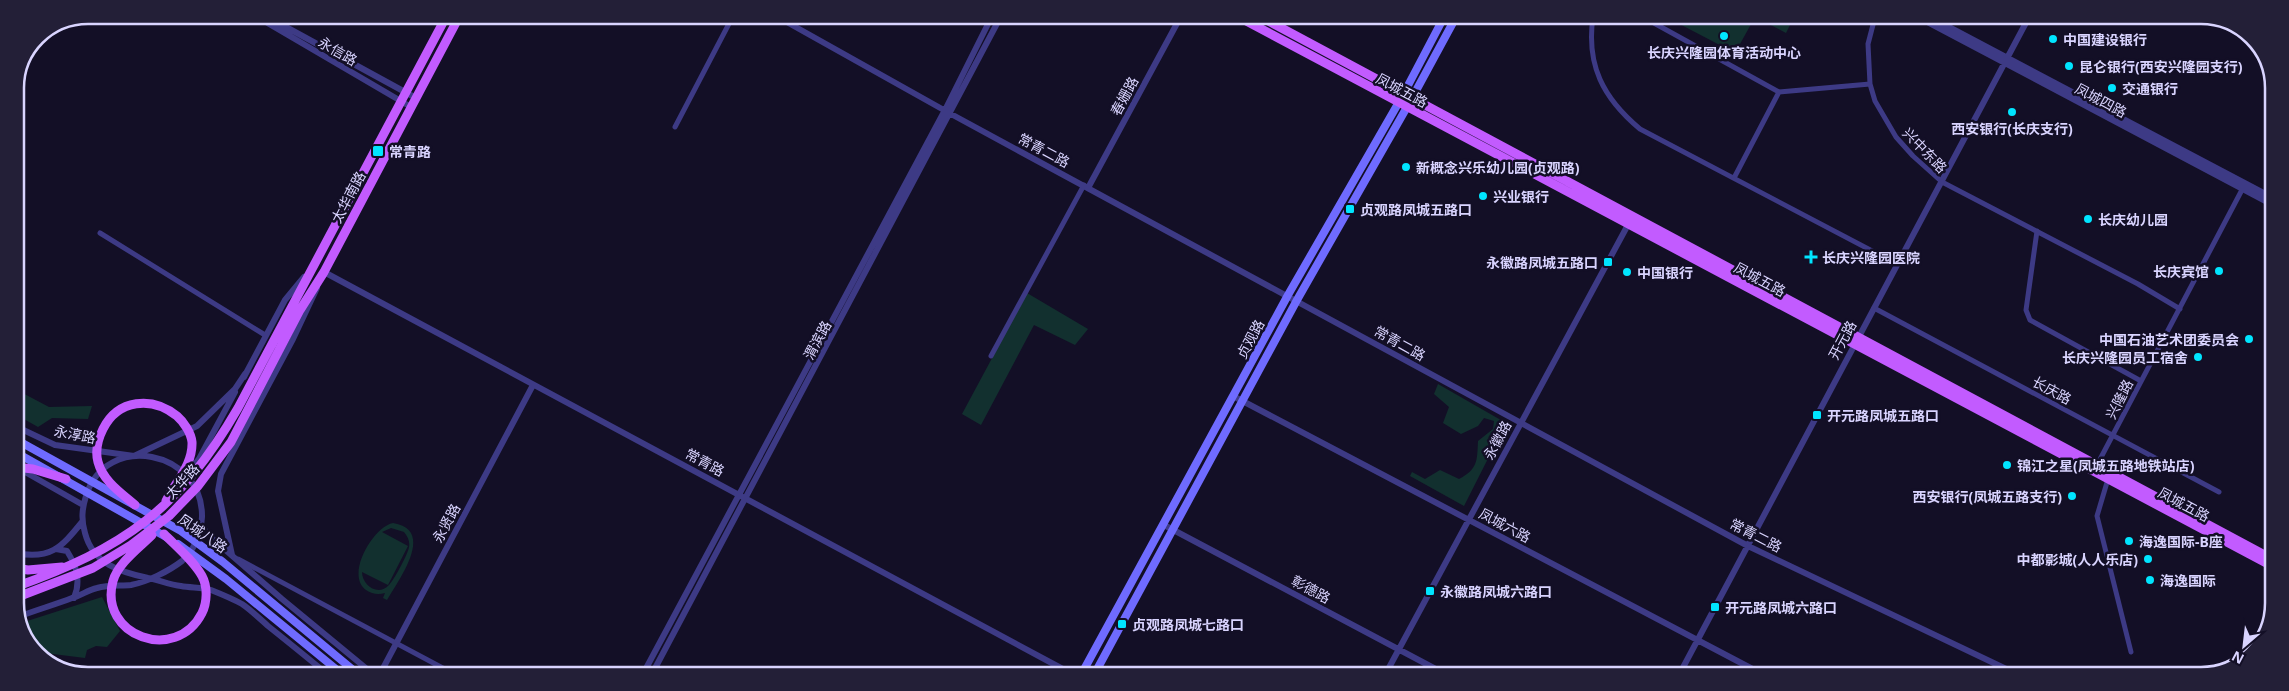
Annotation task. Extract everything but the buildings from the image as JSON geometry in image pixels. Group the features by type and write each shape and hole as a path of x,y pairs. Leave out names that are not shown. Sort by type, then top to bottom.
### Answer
{"main road":[{"name":"太华南路","path":"296,308 313,267 441,24"},
{"name":"太华南路","path":"296,308 324,272 456,24"},
{"name":"凤城五路","path":"1251,24 1397,104 1409,104 1630,221 2265,562"},
{"name":"凤城五路","path":"1274,24 1403,95 1409,104"},
{"name":"贞观路","path":"1085,667 1288,295 1403,95 1440,24"},
{"name":"贞观路","path":"1098,667 1297,300 1409,104 1452,24"},
{"name":"太华路","path":"24,595 93,568 131,545 182,502 211,471 231,442 296,308"},
{"name":"太华路","path":"24,585 72,566 107,548 164,507 191,479 217,445 296,308"},
{"name":"凤城五路","path":"1855,341 2097,465 2265,555"},
{"path":"135,505 114,488 105,476 98,463 97,452 99,437 108,418 121,407 139,402 158,405 172,412 183,421 192,441 189,463 174,485 164,507"},
{"name":"凤城八路","path":"24,444 180,531 223,562 350,667"},
{"name":"凤城八路","path":"24,457 164,534 226,579 333,667"},
{"path":"24,468 66,479"},
{"path":"164,534 191,561 203,578 206,594 197,623 188,632 164,640 144,638 121,624 112,600 113,581 124,562 173,517 182,502"},
{"path":"24,569 72,566"}],"street":[{"name":"永信路","path":"270,24 414,103"},
{"name":"永信路","path":"279,24 403,97"},
{"path":"675,127 730,24"},
{"name":"常青二路","path":"790,24 951,114 1748,546 2002,667"},
{"name":"渭滨路","path":"647,667 944,110 988,24"},
{"name":"渭滨路","path":"656,667 951,114 997,24"},
{"name":"春姗路","path":"1086,187 1177,24"},
{"path":"1592,24 1590,33 1595,65 1608,97 1622,113 1646,132 1897,264"},
{"path":"1656,24 1779,92 1870,84"},
{"name":"兴中东路","path":"1873,24 1868,44 1870,84 1875,102 1896,137 1913,156 1942,182 2180,309"},
{"name":"凤城四路","path":"1932,24 2244,186 2265,195"},
{"name":"凤城四路","path":"1942,24 2006,62"},
{"name":"开元路","path":"1683,667 1855,341 2025,24"},
{"path":"1734,178 1779,92"},
{"name":"凤城四路","path":"2244,186 2265,200"},
{"name":"兴隆路","path":"2097,465 2244,186"},
{"path":"991,356 1086,187"},
{"name":"永徽路","path":"1389,667 1630,221"},
{"path":"2037,231 2026,310 2030,320 2141,381"},
{"path":"100,233 265,334"},
{"path":"186,475 199,459 285,300 313,267"},
{"path":"324,272 293,339 221,474 218,491 232,556 441,667"},
{"name":"常青路","path":"324,272 1059,667"},
{"name":"长庆路","path":"1874,308 2219,492"},
{"path":"245,374 235,389 197,426 134,456 116,461 101,471 89,485 83,505 82,522 87,540 97,556 112,568 130,575 179,586 209,590 242,605 319,667"},
{"name":"永贤路","path":"384,667 533,385"},
{"name":"凤城六路","path":"1234,396 1748,667"},
{"name":"永淳路","path":"24,430 54,445 134,456"},
{"path":"25,615 74,598 96,588 133,584 149,578 168,570 184,560 195,544 202,526 202,508 196,490 186,475 171,463 153,456 134,456"},
{"path":"24,473 83,505"},
{"path":"2108,479 2096,516 2131,652"},
{"path":"24,554 44,555 56,549 64,544 82,522"},
{"name":"彰德路","path":"1164,524 1432,667"},
{"name":"凤城八路","path":"202,526 232,556 365,667"},
{"path":"56,549 67,551 74,562 80,585 74,598"},
{"path":"258,617 263,604 271,598 282,599"}],"green space":[{"name":"长庆兴隆园体育活动中心","path":"1680,24 1751,24 1735,53"},
{"path":"1769,24 1790,24 1786,33"},
{"path":"1027,293 1088,329 1075,345 1034,325 981,425 962,414"},
{"path":"1438,384 1506,423 1464,506 1410,476 1412,472 1425,479 1440,470 1459,479 1470,472 1475,464 1478,441 1493,429 1494,421 1484,418 1478,426 1461,434 1443,423 1449,407 1434,394"},
{"path":"24,394 49,407 92,406 88,419 52,418 38,427 24,419"},
{"path":"393,523 406,527 412,535 413,545 406,568 387,600 383,598 385,593 375,594 366,590 360,583 359,574 364,552 377,533 385,526","holes":["391,528 404,532 408,539 409,547 397,573 389,585 385,588 380,590 371,588 365,581 362,572 388,585 408,546 382,532"]},
{"path":"102,597 120,631 107,647 96,646 87,650 85,658 49,654 32,635 26,621"}],"place":[{"name":"长庆兴隆园体育活动中心","path":"1724,36"},
{"name":"中国建设银行","path":"2053,39"},
{"name":"昆仑银行(西安兴隆园支行)","path":"2069,66"},
{"name":"交通银行","path":"2112,88"},
{"name":"西安银行(长庆支行)","path":"2012,112"},
{"name":"常青路","path":"378,151"},
{"name":"新概念兴乐幼儿园(贞观路)","path":"1406,167"},
{"name":"兴业银行","path":"1483,196"},
{"name":"贞观路凤城五路口","path":"1350,209"},
{"name":"长庆幼儿园","path":"2088,219"},
{"name":"长庆兴隆园医院","path":"1811,257"},
{"name":"永徽路凤城五路口","path":"1608,262"},
{"name":"长庆宾馆","path":"2219,271"},
{"name":"中国银行","path":"1627,272"},
{"name":"中国石油艺术团委员会","path":"2249,339"},
{"name":"长庆兴隆园员工宿舍","path":"2198,357"},
{"name":"开元路凤城五路口","path":"1817,415"},
{"name":"锦江之星(凤城五路地铁站店)","path":"2007,465"},
{"name":"西安银行(凤城五路支行)","path":"2072,496"},
{"name":"海逸国际-B座","path":"2129,541"},
{"name":"中都影城(人人乐店)","path":"2148,559"},
{"name":"海逸国际","path":"2150,580"},
{"name":"永徽路凤城六路口","path":"1430,591"},
{"name":"开元路凤城六路口","path":"1715,607"},
{"name":"贞观路凤城七路口","path":"1122,624"}]}
